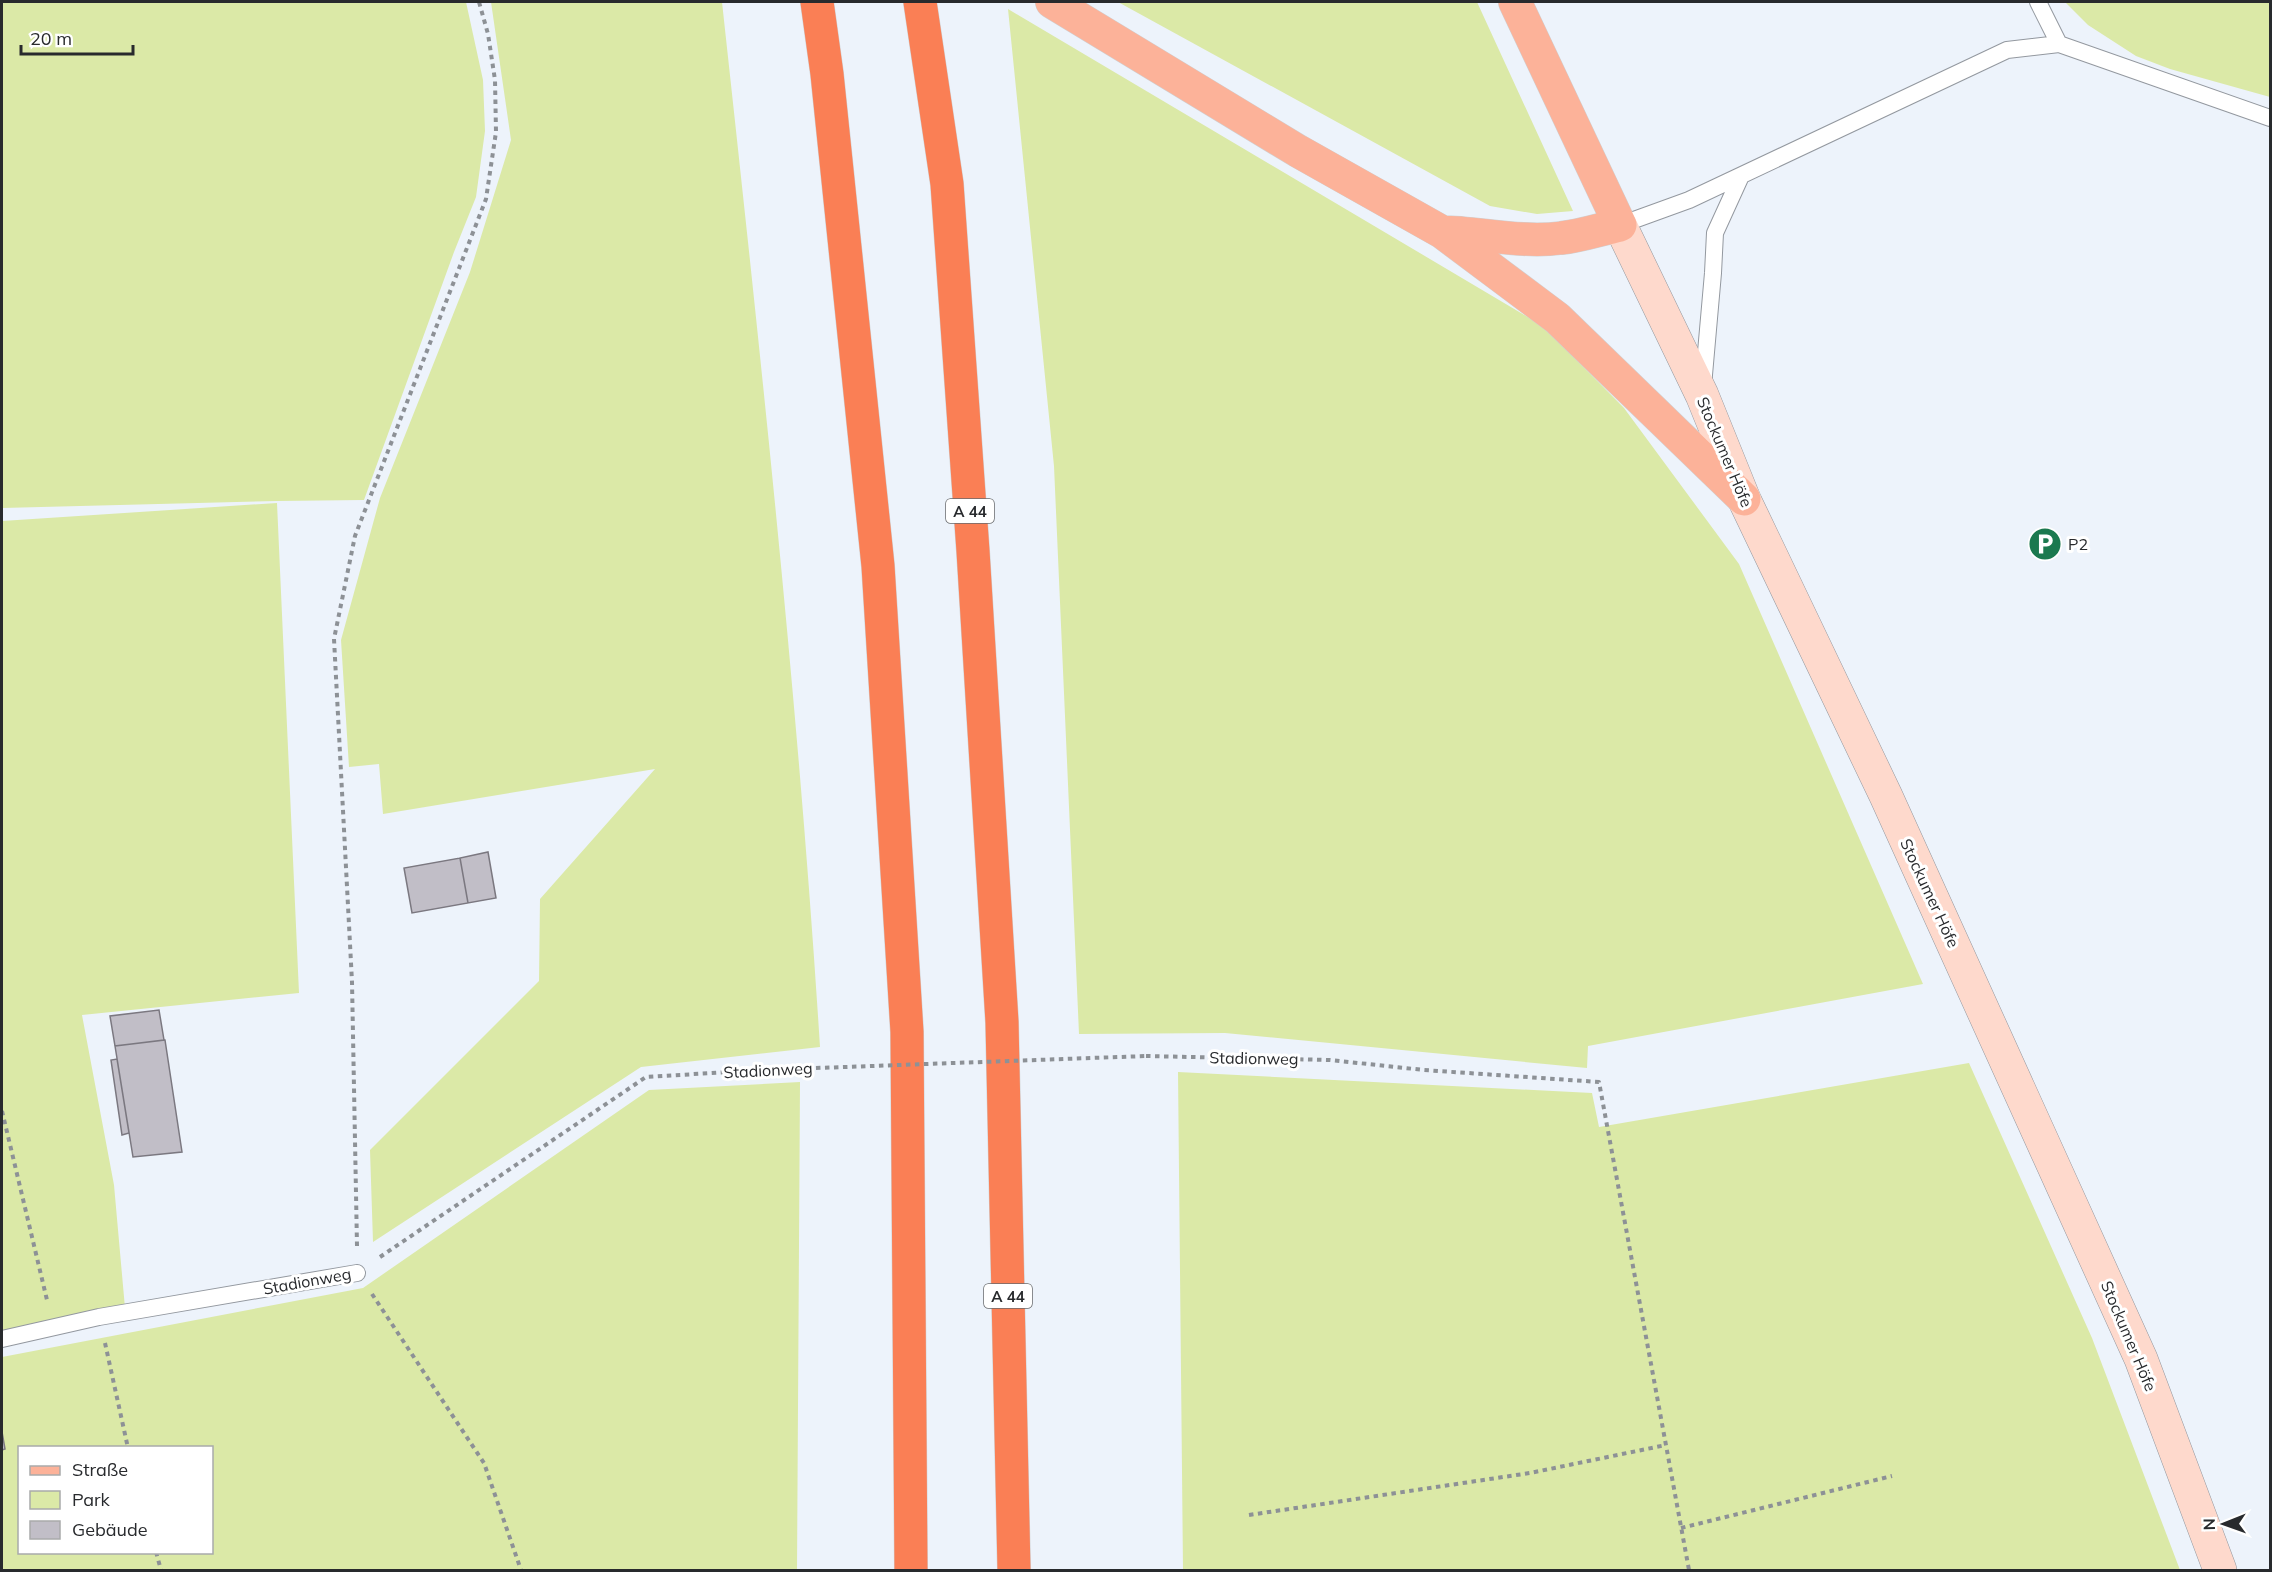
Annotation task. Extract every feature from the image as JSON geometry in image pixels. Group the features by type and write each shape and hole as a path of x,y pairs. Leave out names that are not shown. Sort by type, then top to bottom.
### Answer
{"highway":[{"path":"801,2 826,74"},
{"path":"817,2 878,567 907,1032 911,1570"},
{"name":"A 44","path":"920,2 947,184 973,551 1002,1022 1014,1570"}],"main road":[{"path":"1052,2 1298,151 1442,232 1557,318 1744,499"},
{"path":"1442,232 1472,233 1506,238 1561,238 1620,225 1515,2"}],"street":[{"name":"Stockumer Höfe","path":"1620,225 1702,395 1744,499 1886,796 2141,1359 2220,1570"}],"lane":[{"path":"2038,2 2060,44"},
{"path":"1620,225 1689,200 2007,51 2060,44 2271,118"},
{"path":"1702,395 1710,319 1714,234 1741,176"},
{"name":"Stadionweg","path":"2,1339 99,1317 357,1273"}],"path":[{"path":"479,2 488,34 495,80 496,132 486,199 355,536 334,639 352,982 357,1273 484,1463 521,1570"},
{"name":"Stadionweg","path":"357,1273 646,1077 762,1070 1146,1056 1330,1060 1424,1070 1599,1082 1666,1445"},
{"path":"2,1111 54,1327"},
{"path":"99,1317 128,1446"},
{"path":"1249,1515 1530,1473 1666,1445 1689,1570"},
{"path":"1681,1528 1892,1476"},
{"path":"157,1554 161,1570"}],"green space":[{"path":"2,2 466,2 483,80 485,131 476,197 364,500 2,508"},
{"path":"491,2 722,2 789,655 820,1047 641,1067 373,1242 370,1150 539,981 540,899 655,769 383,814 379,764 349,767 341,640 380,498 470,272 511,140"},
{"path":"1118,2 1477,2 1573,211 1537,214 1490,206"},
{"path":"2065,2 2270,2 2270,97 2170,69 2136,56 2088,25"},
{"path":"1008,9 1543,326 1624,408 1739,564 1923,984 1588,1046 1587,1068 1225,1033 1079,1034 1054,466"},
{"path":"277,503 299,993 82,1015 114,1185 125,1308 2,1333 2,521"},
{"path":"1969,1063 2092,1338 2180,1570 1183,1570 1178,1072 1592,1093 1599,1127"},
{"path":"800,1082 797,1570 2,1570 2,1357 363,1288 649,1090"}],"building":[{"path":"488,852 496,898 468,903 460,858"},
{"path":"460,858 468,903 412,913 404,868"},
{"path":"159,1010 164,1040 115,1046 110,1016"},
{"path":"165,1040 182,1152 133,1157 115,1046"},
{"path":"117,1059 129,1133 122,1135 111,1060"},
{"path":"2,1432 5,1449 2,1450"}],"place":[{"name":"P2","path":"2045,544"}]}
